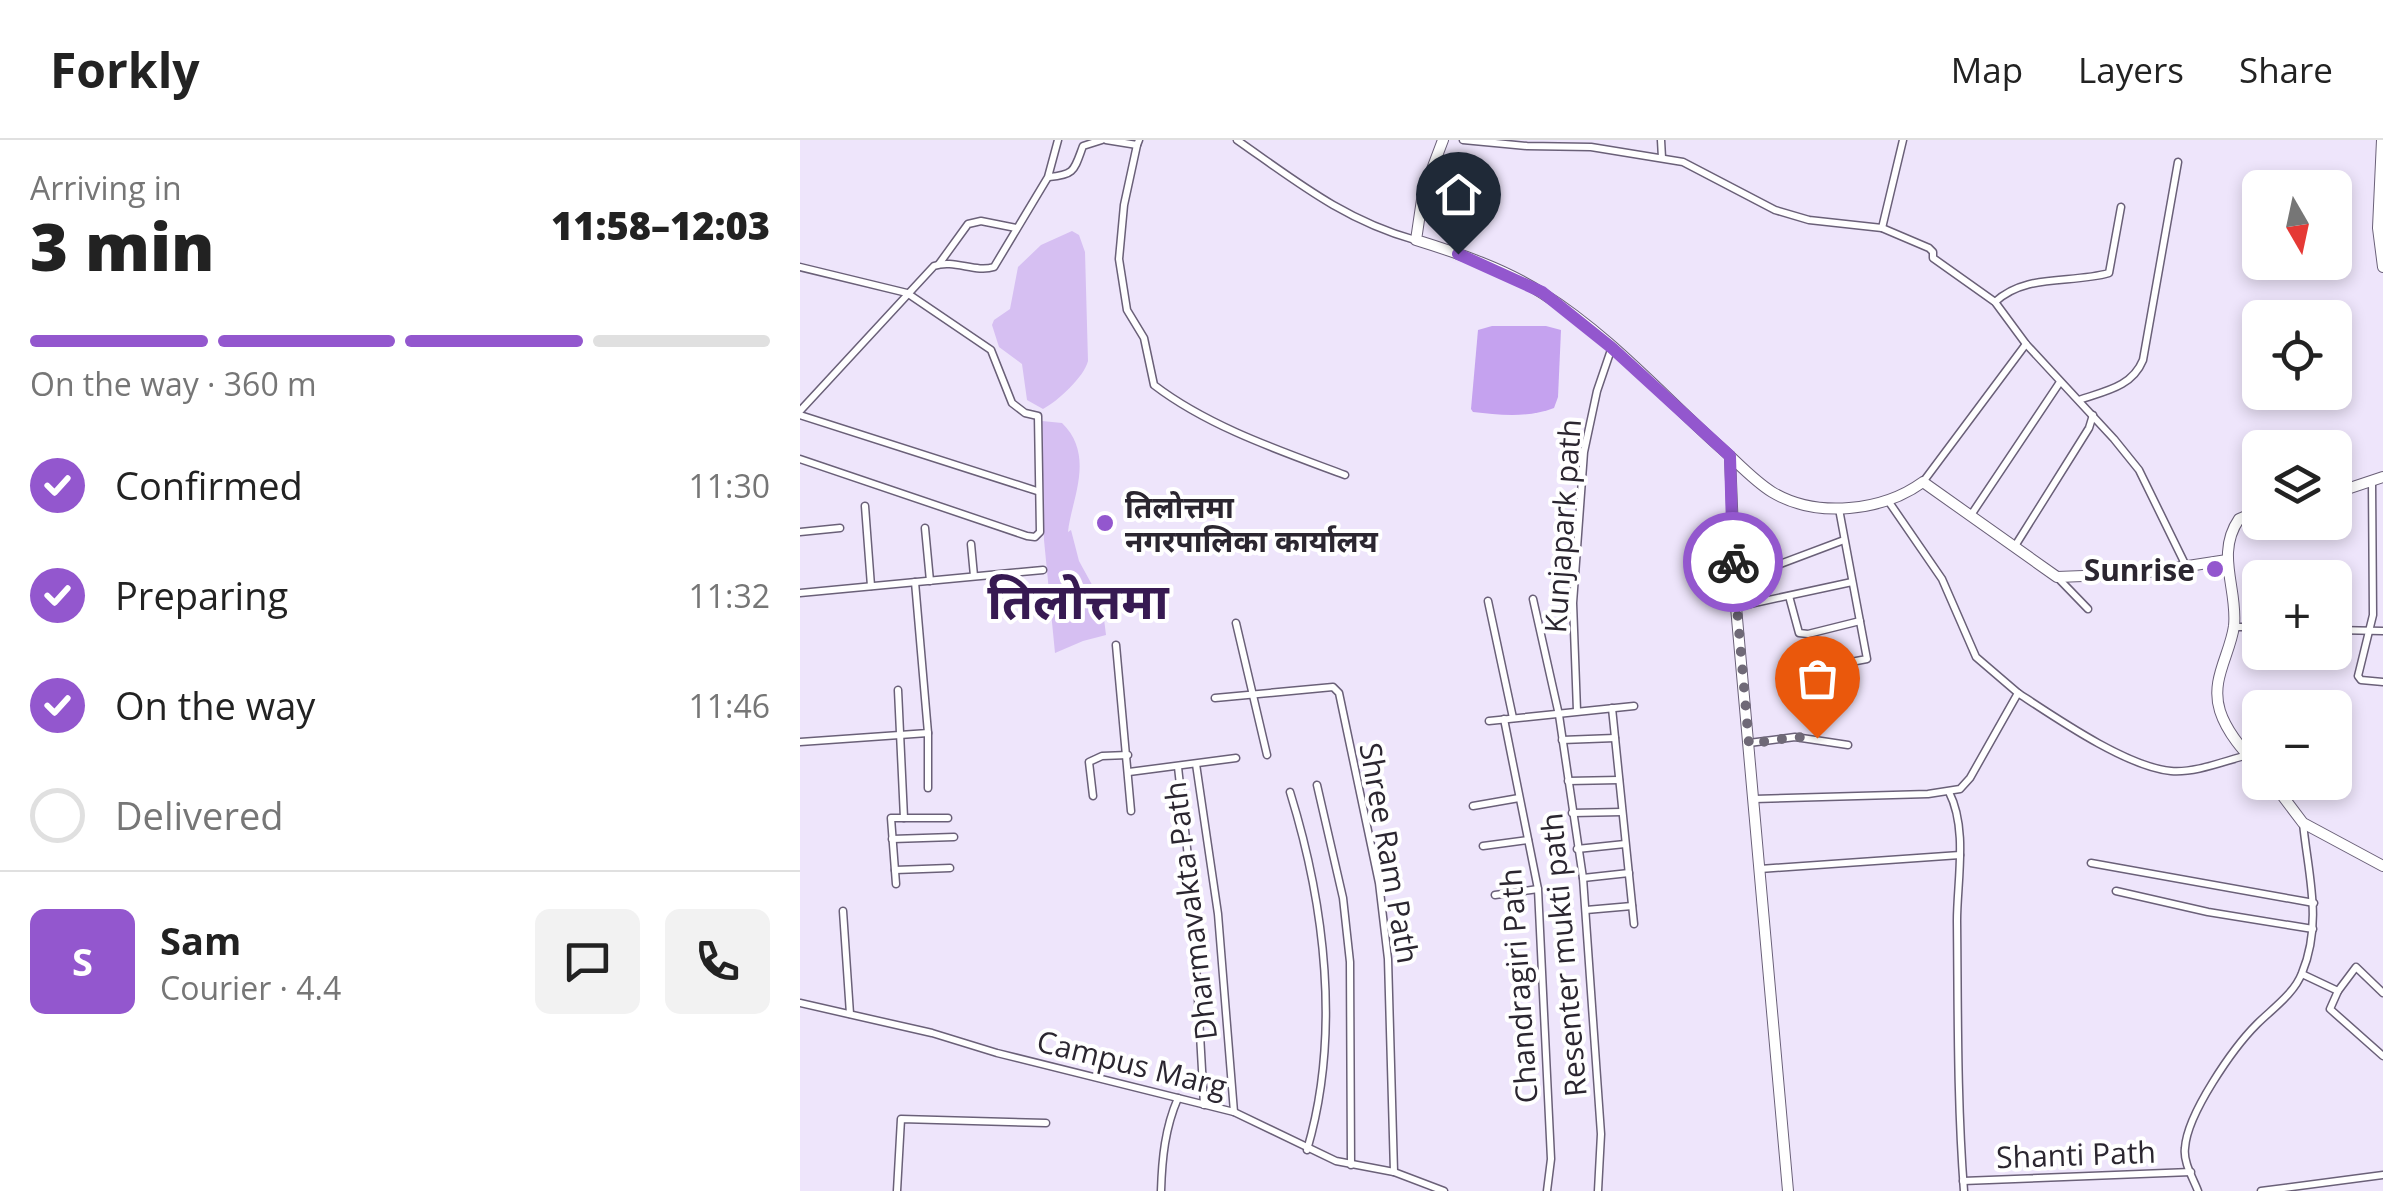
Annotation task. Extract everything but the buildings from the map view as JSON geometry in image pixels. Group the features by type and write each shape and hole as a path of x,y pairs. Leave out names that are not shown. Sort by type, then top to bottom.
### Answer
{"street":[{"path":"939,264 990,269 998,262 1048,177 1058,140"},
{"path":"1048,177 1073,172 1083,146 1104,140 1138,142 1124,205 1119,260 1127,310 1144,338 1154,385 1170,397 1265,444 1345,476"},
{"path":"1237,140 1310,194 1347,214 1383,231 1458,254 1542,292 1612,348 1774,493 1820,508 1889,502 1924,482 2026,344"},
{"path":"1416,240 1423,193 1443,140"},
{"path":"1463,140 1590,147 1662,158 1695,166 1775,210 1809,220 1882,228 1929,248 1933,258 1995,302 2026,344 2140,470 2186,566"},
{"path":"1660,140 1662,158"},
{"path":"1882,228 1903,140"},
{"path":"2382,142 2383,267"},
{"path":"2079,400 2123,384 2137,374 2143,360 2178,162"},
{"path":"1995,302 2028,284 2109,273 2121,207"},
{"path":"1016,228 981,221 968,224 939,264 907,294 800,414 1037,491"},
{"path":"800,267 907,294 991,350 1012,403 1025,413 1038,416 1040,532 1036,537 800,459"},
{"name":"Kunjapark path","path":"1577,711 1573,603 1584,452 1597,391 1612,348"},
{"path":"1971,514 2060,382"},
{"path":"2014,547 2089,428 2093,415"},
{"path":"1730,456 1736,607 1788,1191"},
{"path":"2352,488 2378,480 2374,607 2359,679 2383,682"},
{"path":"1924,482 2057,577 2088,609"},
{"path":"1889,502 1933,562 1976,658 2018,693 2118,752 2154,768 2190,770 2242,757"},
{"path":"865,506 872,586"},
{"path":"1839,507 1867,659 1850,662"},
{"path":"2242,517 2235,524 2227,560 2234,626 2218,684 2220,710 2242,746"},
{"path":"800,532 840,528"},
{"path":"925,528 930,581"},
{"path":"1735,581 1844,540"},
{"path":"972,544 974,576"},
{"path":"2057,577 2136,574 2227,560"},
{"path":"800,594 1043,570"},
{"path":"915,582 928,733 928,788"},
{"path":"1736,607 1852,582"},
{"path":"1790,596 1799,633 1860,621"},
{"name":"Resenter mukti path","path":"1533,599 1559,715 1583,878 1601,1134 1598,1191"},
{"name":"Chandragiri Path","path":"1488,600 1519,798 1538,889 1552,1160 1547,1191"},
{"path":"1236,623 1267,756"},
{"path":"2234,626 2242,627"},
{"path":"2352,630 2383,631"},
{"path":"1116,645 1131,812"},
{"name":"Shree Ram Path","path":"1252,694 1332,686 1338,693 1379,883 1388,960 1394,1172"},
{"path":"898,690 904,818"},
{"path":"1754,799 1960,790 2018,693"},
{"path":"1215,698 1252,694"},
{"path":"1489,720 1634,706"},
{"path":"1612,708 1634,924"},
{"path":"800,742 928,733"},
{"path":"1749,744 1794,737 1848,745"},
{"path":"1562,740 1615,738"},
{"path":"1093,796 1089,762 1102,756 1128,754"},
{"path":"1129,772 1236,758"},
{"name":"Dharmavakta Path","path":"1196,764 1218,914 1234,1112"},
{"path":"1178,767 1192,893 1204,1105"},
{"path":"1568,781 1619,780"},
{"path":"1317,785 1343,898 1350,962 1351,1165"},
{"path":"1290,792 1316,896 1324,962 1321,1085 1307,1150"},
{"path":"1950,792 1956,809 1960,856 1958,1003 1964,1191"},
{"path":"1473,806 1519,798"},
{"path":"2286,800 2303,822 2383,866"},
{"path":"1572,814 1622,812"},
{"path":"896,884 891,818 948,818"},
{"path":"2198,1191 2184,1150 2197,1105 2252,1029 2302,974 2313,929 2314,904 2303,822"},
{"path":"892,839 954,837"},
{"path":"1483,846 1528,840"},
{"path":"1577,849 1626,844"},
{"path":"1759,869 1960,856"},
{"path":"2092,863 2314,904"},
{"path":"895,870 950,868"},
{"path":"1583,878 1628,873"},
{"path":"1495,894 1538,889"},
{"path":"2116,891 2208,912 2313,929"},
{"path":"1586,910 1632,906"},
{"path":"843,911 850,1014"},
{"path":"2383,993 2356,968 2330,1008 2383,1056"},
{"path":"2302,974 2338,991"},
{"name":"Campus Marg","path":"800,1002 1234,1112 1307,1150 1351,1165 1394,1172 1444,1191"},
{"path":"1162,1191 1164,1145 1178,1098"},
{"path":"897,1191 901,1119 1046,1123"},
{"name":"Shanti Path","path":"1963,1181 2191,1172"},
{"path":"2260,1191 2383,1175"}],"shaded area":[{"path":"1072,231 1079,235 1085,252 1088,361 1070,388 1043,409 1027,400 1022,364 999,347 992,325 1010,309 1018,267 1041,245"},
{"path":"1492,326 1546,326 1561,330 1558,397 1554,408 1524,414 1473,412 1478,330"},
{"path":"1042,421 1062,423 1078,449 1079,478 1068,532 1071,530 1079,561 1102,603 1106,635 1055,653 1044,540"}],"way so far":[{"path":"1733,562 1749,744 1794,737 1817,738"}],"place":[{"name":"तिलोत्तमा नगरपालिका कार्यालय","path":"1105,523"},
{"name":"Sunrise","path":"2215,569"}],"district":[{"name":"तिलोत्तमा","path":"1078,600"}],"route":[{"path":"1458,254 1542,292 1612,348 1730,456 1733,562"}]}
